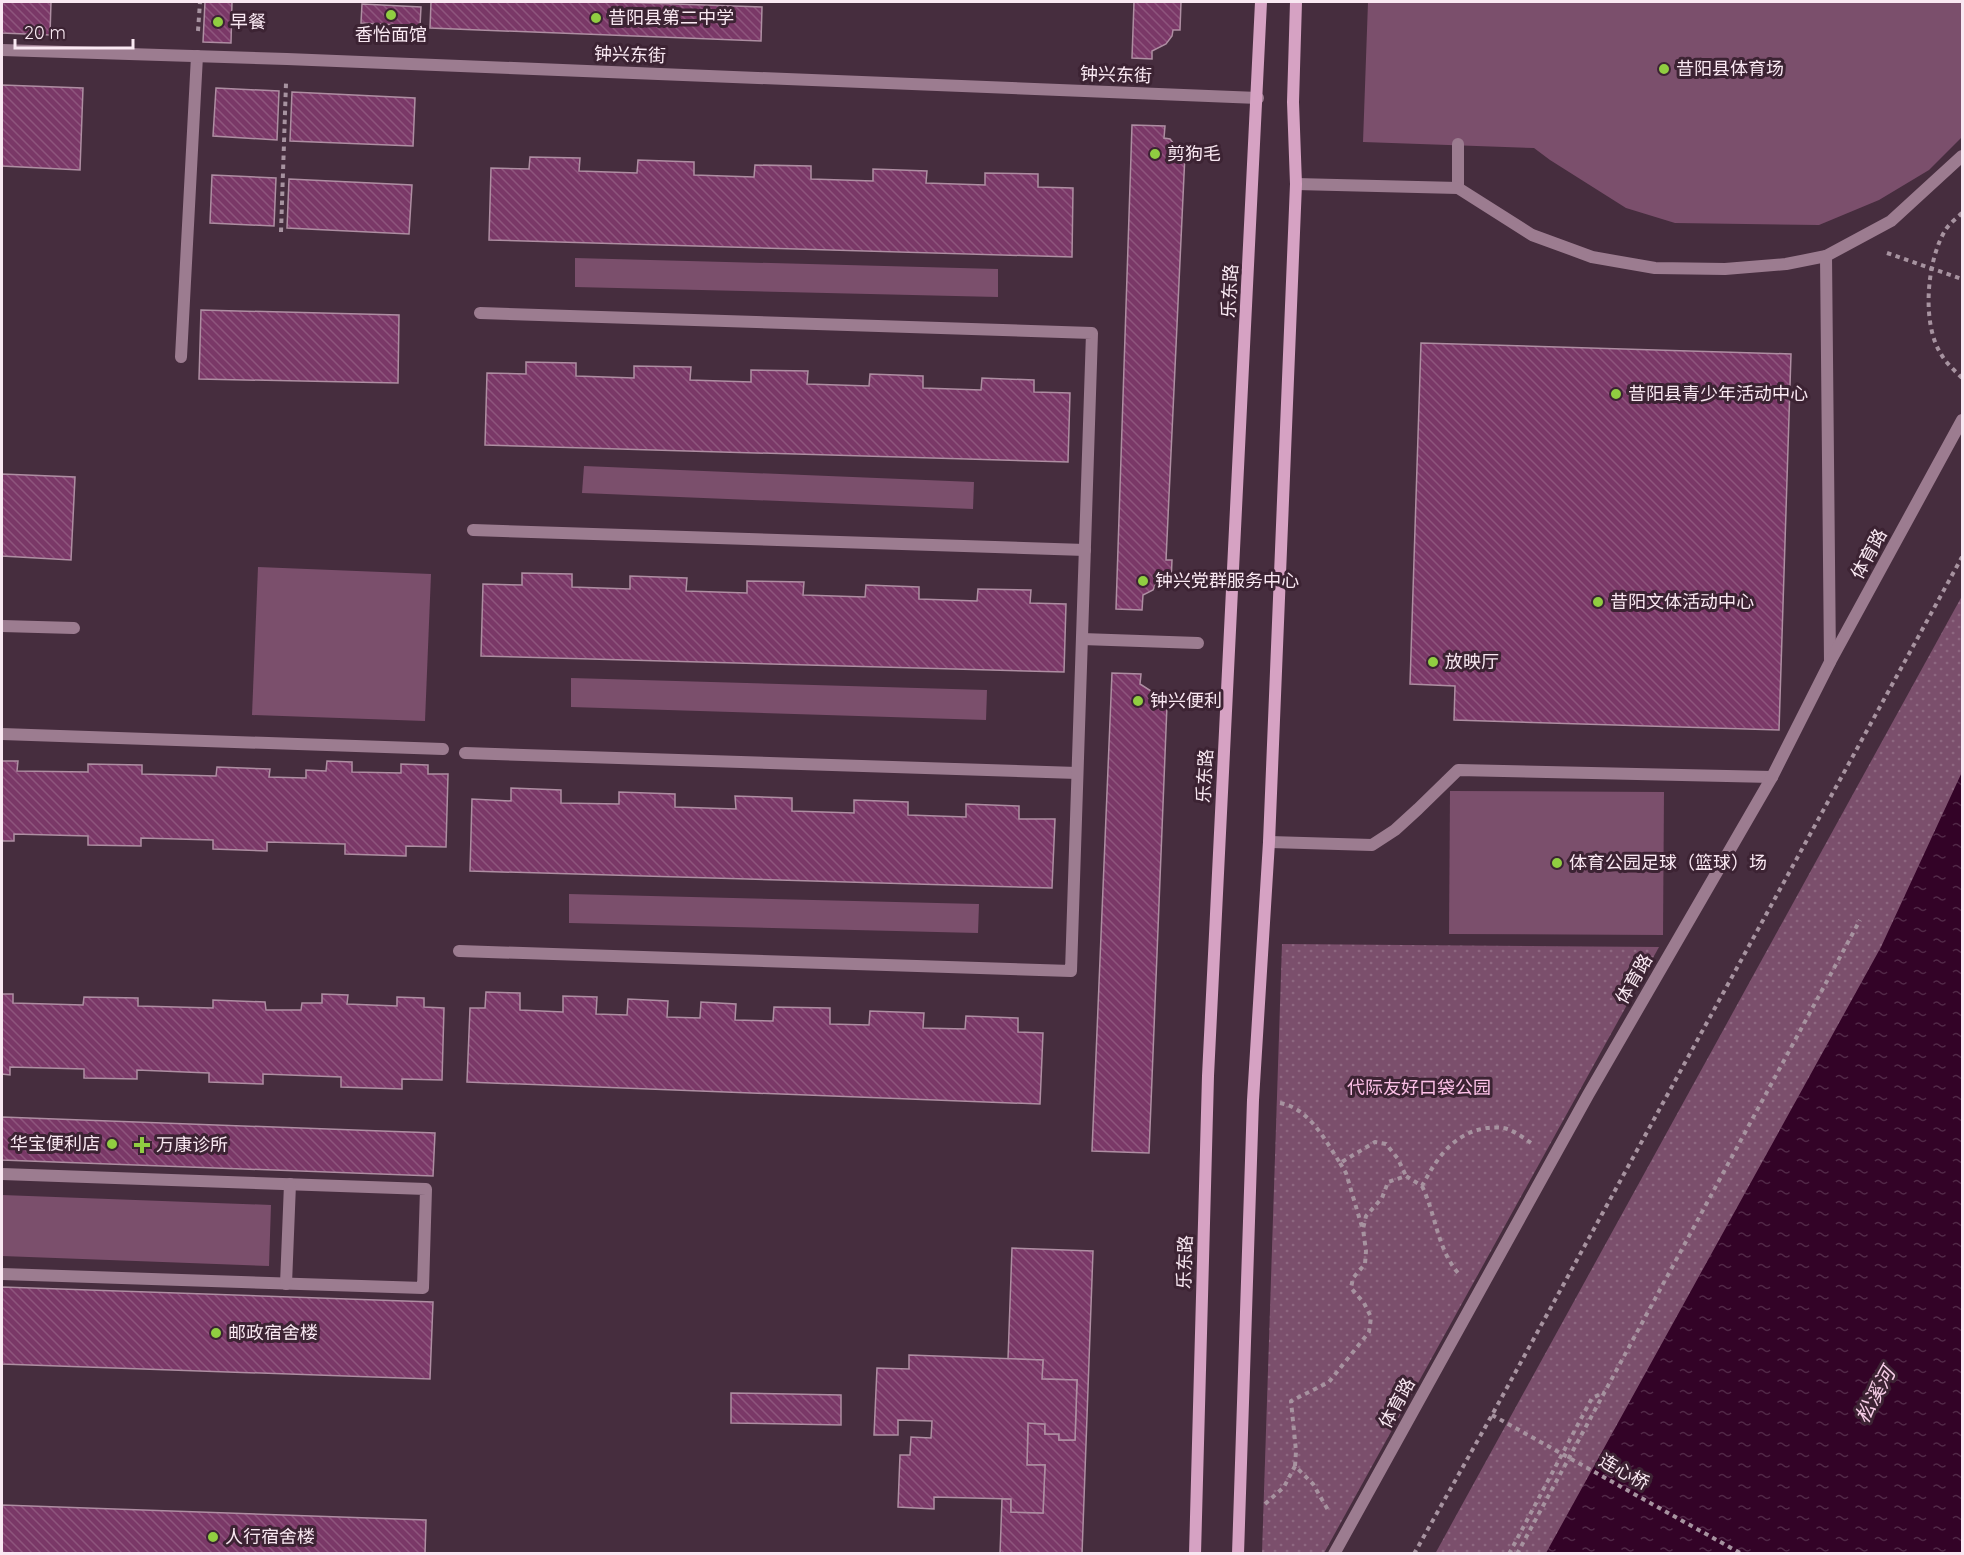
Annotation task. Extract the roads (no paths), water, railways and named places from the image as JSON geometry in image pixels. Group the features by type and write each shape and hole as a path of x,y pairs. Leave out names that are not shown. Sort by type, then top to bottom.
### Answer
{"main road":[{"name":"乐东路","path":"1195,1554 1208,1076 1262,2"},
{"path":"1238,1554 1253,1100 1269,842 1296,184 1293,102 1296,2"}],"street":[{"name":"钟兴东街","path":"2,50 287,59 1258,98"},
{"path":"181,357 197,56"},
{"path":"1458,144 1458,188"},
{"path":"1296,184 1458,188 1532,236 1592,256 1655,268 1725,269 1786,264 1826,256 1891,221 1962,156"},
{"path":"1826,256 1830,662"},
{"path":"459,951 1071,971 1085,550 1092,333 480,313"},
{"name":"体育路","path":"1336,1550 1588,1095 1772,777 1830,662 1962,420"},
{"path":"473,530 1085,550"},
{"path":"2,626 74,628"},
{"path":"1082,639 1198,643"},
{"path":"2,734 443,749"},
{"path":"465,753 1077,773"},
{"path":"1269,842 1372,845 1403,823 1458,770 1772,777"},
{"path":"2,1174 426,1189 423,1288 2,1274"},
{"path":"286,1284 290,1184"}],"water":[{"name":"松溪河","path":"1962,772 1962,1553 1546,1553 1881,947"}],"place":[{"name":"香怡面馆","path":"391,15"},
{"name":"昔阳县第二中学","path":"596,18"},
{"name":"早餐","path":"218,22"},
{"name":"昔阳县体育场","path":"1664,69"},
{"name":"剪狗毛","path":"1155,154"},
{"name":"昔阳县青少年活动中心","path":"1616,394"},
{"name":"钟兴党群服务中心","path":"1143,581"},
{"name":"昔阳文体活动中心","path":"1598,602"},
{"name":"放映厅","path":"1433,662"},
{"name":"钟兴便利","path":"1138,701"},
{"name":"体育公园足球（篮球）场","path":"1557,863"},
{"name":"华宝便利店","path":"112,1144"},
{"name":"万康诊所","path":"142,1145"},
{"name":"邮政宿舍楼","path":"216,1333"},
{"name":"人行宿舍楼","path":"213,1537"}],"park label":[{"name":"代际友好口袋公园","path":"1419,1088"}]}
